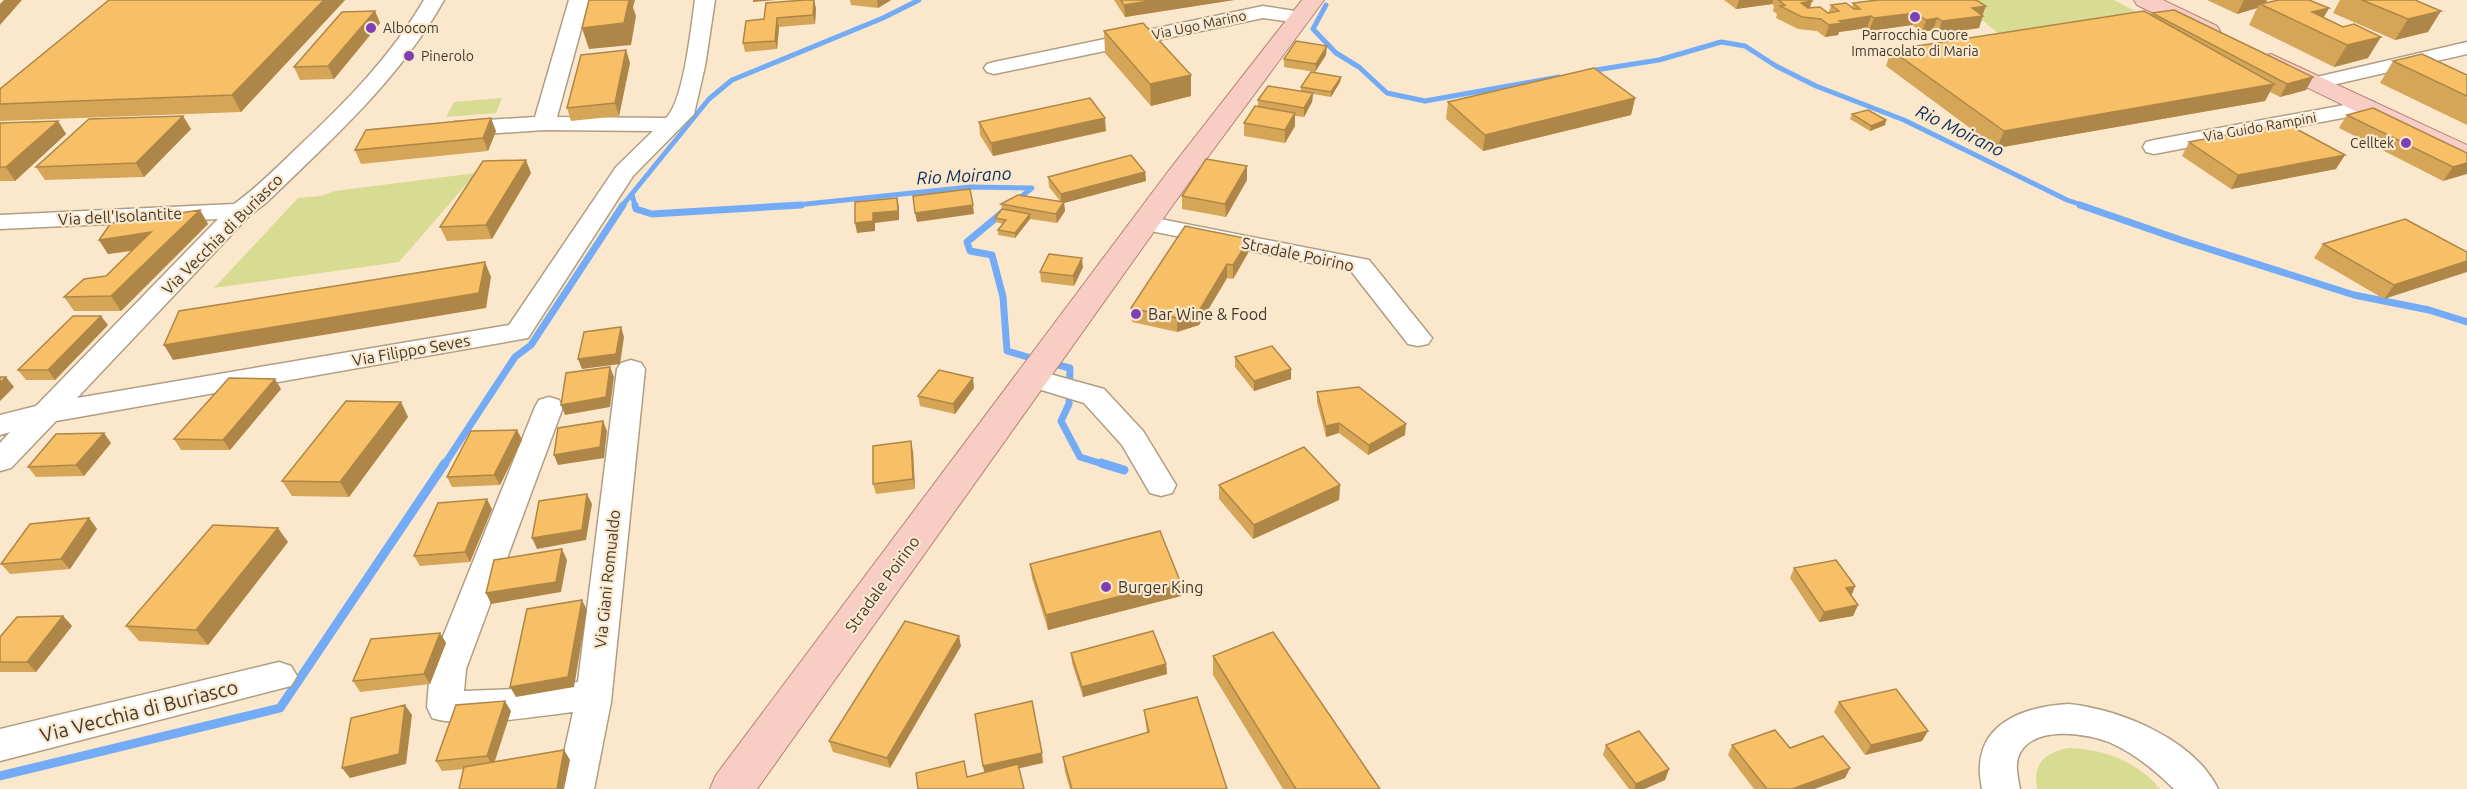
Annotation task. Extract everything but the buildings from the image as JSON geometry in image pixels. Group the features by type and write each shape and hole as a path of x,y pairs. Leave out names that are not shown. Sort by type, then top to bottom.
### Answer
{"main road":[{"path":"2145,0 2467,155"},
{"name":"Stradale Poirino","path":"732,789 1045,368 1145,223 1306,9"}],"street":[{"name":"Via Vecchia di Buriasco","path":"0,461 50,412 240,211 259,197 369,88 418,30 434,0"},
{"path":"544,123 579,0"},
{"name":"Via Filippo Seves","path":"0,425 50,412 518,332 616,182 683,114 690,93 705,0"},
{"name":"Via Ugo Marino","path":"994,68 1263,12 1306,9"},
{"path":"2315,83 2467,48"},
{"name":"Via Guido Rampini","path":"2154,147 2366,107"},
{"path":"438,131 544,123 672,125"},
{"name":"Via dell'Isolantite","path":"0,222 240,211"},
{"name":"Stradale Poirino","path":"1145,223 1360,265 1418,338"},
{"path":"1045,368 1094,396 1133,438 1161,485"},
{"name":"Via Giani Romualdo","path":"575,789 593,695 631,369"},
{"path":"549,407 448,669 445,707 514,704 593,695"},
{"name":"Via Vecchia di Buriasco","path":"0,746 279,676"},
{"path":"1997,784 2001,749 2016,730 2042,720 2073,719 2109,727 2146,743 2179,767 2199,789"}],"green space":[{"path":"1952,0 2114,0 2145,16 2005,39 1981,19"},
{"path":"502,98 496,113 446,117 454,102"},
{"path":"476,173 399,262 214,288 298,198"},
{"path":"2068,748 2094,751 2119,758 2141,771 2160,789 2037,789 2037,772 2042,761 2052,753"}],"waterway":[{"path":"622,206 709,99 732,80 883,18 919,0"},
{"path":"1326,5 1313,29 1336,53 1359,67 1387,93 1425,101 1559,77"},
{"name":"Rio Moirano","path":"1589,71 1659,60 1721,42 1745,46 1776,66 1816,86 1904,120 2067,200 2085,206"},
{"name":"Rio Moirano","path":"791,206 970,187 1032,188 1017,200"},
{"name":"Rio Moirano","path":"632,194 635,206"},
{"path":"444,465 515,357 531,345 623,205"},
{"name":"Rio Moirano","path":"635,205 636,209 652,214 791,206"},
{"name":"Rio Moirano","path":"791,206 801,205"},
{"name":"Rio Moirano","path":"2080,205 2354,295 2429,310 2467,322"},
{"name":"Rio Moirano","path":"1003,212 967,242 970,251 992,255 1003,297 1007,351 1038,360"},
{"name":"Rio Moirano","path":"1050,363 1070,368 1069,404 1061,421 1080,457 1106,465"},
{"path":"0,776 280,708 445,463"},
{"name":"Rio Moirano","path":"1101,463 1124,470"}],"place":[{"name":"Parrocchia Cuore Immacolato di Maria","path":"1915,17"},
{"name":"Albocom","path":"371,28"},
{"name":"Pinerolo","path":"409,56"},
{"name":"Celltek","path":"2406,143"},
{"name":"Bar Wine & Food","path":"1136,314"},
{"name":"Burger King","path":"1106,587"}]}
